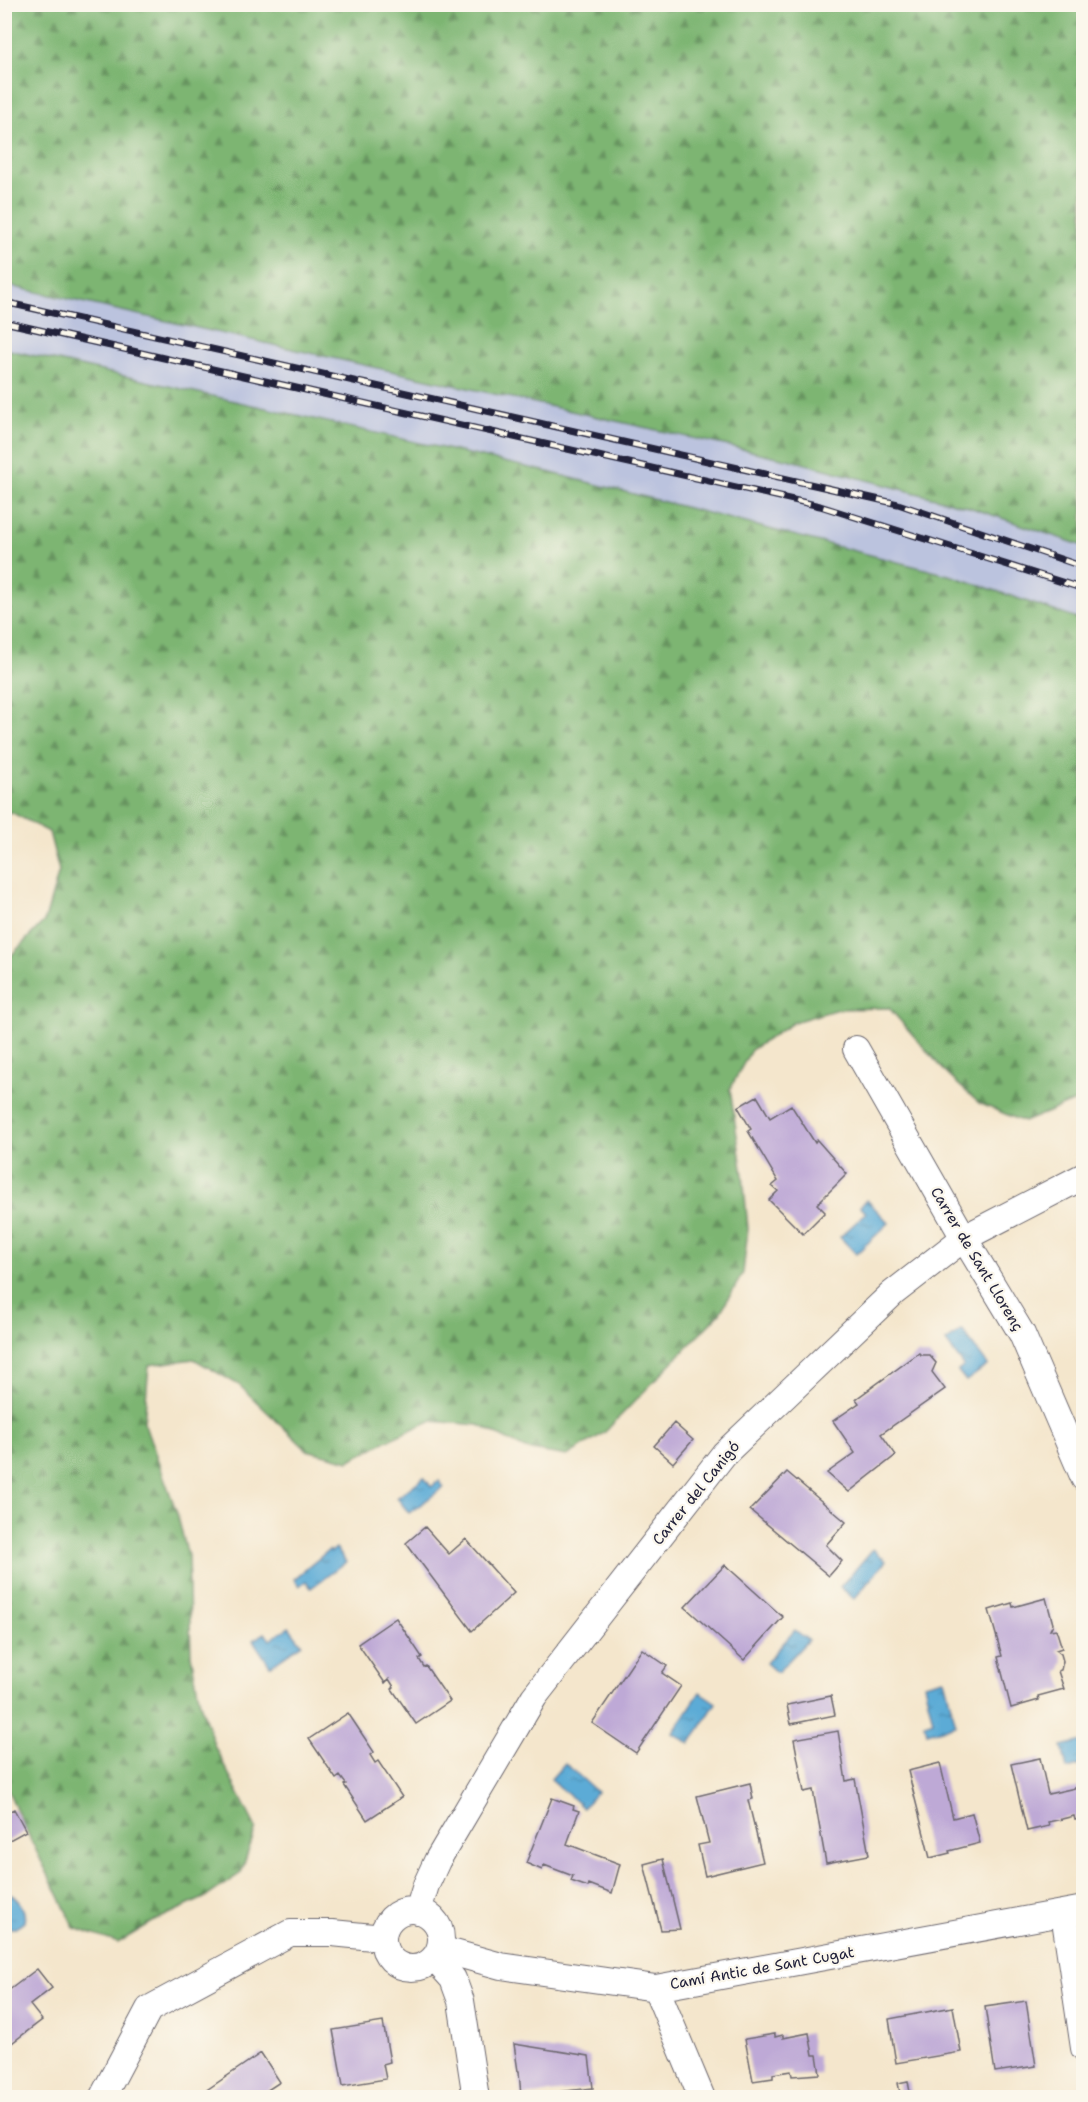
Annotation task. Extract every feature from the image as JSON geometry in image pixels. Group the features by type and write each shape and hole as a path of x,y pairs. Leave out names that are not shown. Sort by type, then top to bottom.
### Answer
{"street":[{"name":"Carrer de Sant Llorenç","path":"856,1048 964,1239 1022,1334 1083,1478"},
{"name":"Carrer del Canigó","path":"418,1911 437,1861 534,1697 724,1454 893,1293 964,1239 1083,1176"},
{"path":"407,1911 418,1911 428,1915 439,1928 441,1938 437,1954 425,1965 415,1968 399,1965 387,1954 383,1938 386,1927 392,1918 407,1911"},
{"path":"1074,1911 1083,2048"},
{"name":"Camí Antic de Sant Cugat","path":"437,1954 501,1966 656,1988 1074,1911"},
{"path":"102,2097 149,2009 290,1933 332,1933 383,1938"},
{"path":"437,1954 453,1979 461,2001 476,2097"},
{"path":"656,1988 702,2097"}],"shaded area":[{"path":"5,285 791,460 969,507 1083,546 1083,621 956,577 548,472 5,349"}],"green space":[{"path":"5,4 1083,5 1083,546 969,507 791,460 5,285"},
{"path":"5,349 548,472 956,577 1083,621 1083,1098 1024,1122 979,1103 949,1076 889,1008 838,1009 794,1022 751,1050 730,1089 743,1175 748,1229 743,1273 720,1313 604,1433 567,1456 525,1449 479,1425 430,1421 349,1461 307,1450 239,1385 194,1359 149,1365 144,1422 177,1513 188,1556 191,1655 200,1703 215,1747 256,1828 241,1873 206,1897 156,1920 118,1943 74,1928 5,1783 5,962 45,920 59,871 49,832 11,812 5,814"}],"water":[{"path":"867,1200 889,1223 856,1254 840,1237 866,1213 860,1206"},
{"path":"962,1330 988,1365 966,1381 958,1371 964,1366 946,1342"},
{"path":"424,1477 431,1487 439,1481 444,1487 409,1513 397,1498"},
{"path":"336,1548 346,1562 311,1588 306,1581 299,1586 294,1579 329,1550 331,1552"},
{"path":"873,1549 886,1561 854,1599 840,1587"},
{"path":"289,1627 302,1644 270,1666 253,1640 265,1633 270,1640"},
{"path":"795,1630 808,1640 776,1672 766,1663"},
{"path":"944,1679 956,1725 927,1733 925,1724 933,1721 924,1684"},
{"path":"700,1692 716,1703 690,1744 673,1733"},
{"path":"1083,1741 1083,1765 1067,1769 1062,1746"},
{"path":"565,1763 597,1792 583,1808 551,1779"},
{"path":"5,1890 17,1900 24,1912 24,1922 16,1928 9,1928 5,1924"}],"building":[{"path":"757,1096 770,1118 791,1105 815,1143 817,1140 847,1174 817,1204 825,1212 803,1234 769,1200 778,1191 772,1186 778,1181 748,1131 751,1129 738,1107"},
{"path":"919,1353 929,1355 936,1363 932,1372 945,1389 881,1434 896,1455 849,1492 827,1473 855,1453 833,1421 859,1403 856,1399"},
{"path":"674,1423 693,1440 673,1463 654,1446"},
{"path":"787,1472 846,1522 826,1545 842,1561 829,1576 750,1510"},
{"path":"425,1527 449,1554 466,1539 514,1593 472,1631 406,1543"},
{"path":"725,1565 783,1617 744,1660 685,1607"},
{"path":"1046,1598 1053,1624 1050,1630 1056,1629 1062,1648 1056,1650 1061,1654 1063,1661 1061,1670 1058,1671 1064,1689 1038,1696 1039,1700 1011,1708 998,1657 1002,1656 989,1610 1012,1603 1013,1607"},
{"path":"396,1618 422,1657 419,1659 424,1667 426,1666 450,1701 416,1724 392,1689 394,1687 389,1679 385,1683 358,1644"},
{"path":"642,1649 667,1666 662,1673 681,1686 636,1753 592,1723"},
{"path":"831,1696 835,1715 791,1724 787,1705"},
{"path":"348,1713 374,1752 370,1755 375,1763 378,1761 402,1797 367,1820 344,1785 346,1784 340,1776 336,1779 309,1739"},
{"path":"838,1731 846,1781 855,1779 869,1855 826,1863 813,1790 804,1792 794,1739"},
{"path":"1040,1758 1048,1794 1084,1786 1084,1818 1075,1820 1074,1816 1048,1822 1049,1826 1027,1831 1011,1764"},
{"path":"940,1763 953,1818 972,1813 980,1843 930,1858 908,1771"},
{"path":"750,1783 753,1799 748,1800 763,1862 705,1876 698,1845 709,1843 697,1796"},
{"path":"552,1798 574,1806 573,1809 579,1811 567,1844 620,1864 612,1893 589,1884 588,1887 571,1881 573,1876 544,1865 542,1870 526,1863"},
{"path":"14,1809 26,1831 4,1843 4,1814"},
{"path":"663,1859 680,1929 661,1930 644,1864"},
{"path":"37,1969 52,1988 30,2005 42,2020 4,2049 4,1994"},
{"path":"1026,2001 1036,2066 995,2072 985,2007"},
{"path":"953,2007 961,2052 896,2063 889,2019"},
{"path":"383,2022 390,2062 383,2064 386,2079 343,2086 333,2030"},
{"path":"809,2033 813,2055 817,2055 820,2074 792,2076 791,2071 773,2074 773,2078 753,2081 745,2039 775,2034 775,2037 783,2035 783,2038"},
{"path":"514,2044 589,2056 593,2088 521,2096"},
{"path":"261,2053 280,2082 266,2091 270,2098 195,2098"},
{"path":"908,2081 911,2098 901,2098 898,2083"}],"railway":[{"path":"4,302 898,504 1084,567"},
{"path":"4,322 820,506 1084,589"}]}
